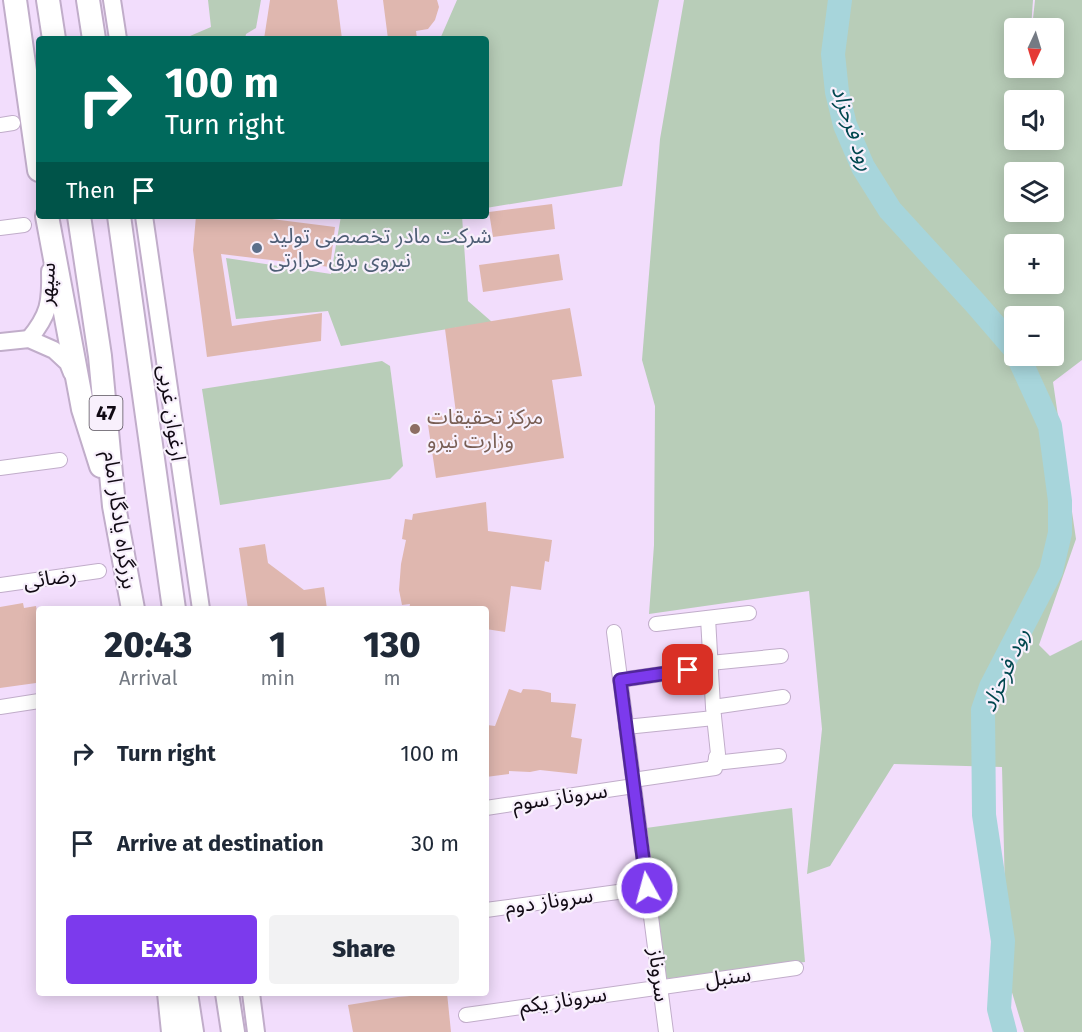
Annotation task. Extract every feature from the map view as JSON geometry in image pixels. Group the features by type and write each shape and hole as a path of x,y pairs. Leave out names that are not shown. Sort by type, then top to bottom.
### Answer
{"highway":[{"path":"15,0 36,150"},
{"path":"48,0 54,36"},
{"path":"88,0 94,36"},
{"path":"47,219 82,409 114,506"},
{"name":"بزرگراه یادگار امام","path":"79,219 100,356 114,506 132,606"},
{"name":"بزرگراه یادگار امام","path":"119,219 174,606"},
{"path":"169,996 173,1032"},
{"path":"186,996 192,1032"},
{"path":"227,996 233,1032"}],"street":[{"path":"112,0 118,36"},
{"name":"سپهر","path":"29,339 48,311 50,282 47,219"},
{"name":"ارغوان غربی","path":"144,219 201,606"},
{"path":"0,228 24,225"},
{"path":"0,342 29,339 54,350 68,363 82,409"},
{"path":"0,468 60,460"},
{"name":"رضائی","path":"0,585 99,570"},
{"path":"656,624 749,613"},
{"path":"708,618 713,712 718,754 715,763 779,756"},
{"name":"سروناز","path":"614,632 666,1032"},
{"path":"620,680 781,656"},
{"path":"626,727 783,697"},
{"path":"0,707 36,701"},
{"name":"سروناز سوم","path":"489,807 715,768 715,763"},
{"name":"سروناز دوم","path":"489,910 647,888"},
{"name":"سنبل","path":"660,986 796,968"},
{"name":"سروناز یکم","path":"466,1015 660,986"},
{"path":"251,996 256,1032"}],"green space":[{"path":"208,0 261,0 256,28 246,36 190,36 211,27"},
{"path":"457,0 659,0 622,186 489,208 489,36 441,36"},
{"path":"684,0 1033,0 1032,18 1004,18 1004,78 1064,78 1064,18 1033,18 1035,0 1082,0 1082,360 1053,382 1076,539 1039,645 1050,656 1082,640 1082,1032 1024,1032 1007,976 1002,767 894,764 830,866 807,874 822,729 809,591 649,614 654,545 655,406 642,360 660,139"},
{"path":"340,219 462,219 468,301 492,322 341,346 328,311 236,319 226,258 331,274"},
{"path":"382,361 390,366 403,466 390,479 220,505 202,389"},
{"path":"792,808 805,962 664,979 646,828"}],"building":[{"path":"270,0 337,0 342,36 264,36"},
{"path":"383,0 437,0 439,7 435,20 428,29 416,31 417,36 388,36"},
{"path":"552,204 555,229 493,237 489,212"},
{"path":"196,219 272,219 335,227 330,267 221,254 232,326 322,313 321,341 207,357 193,250"},
{"path":"559,254 563,280 483,292 479,265"},
{"path":"570,308 582,376 552,380 564,458 436,478 427,418 456,413 445,329"},
{"path":"486,502 488,531 552,540 549,562 545,561 541,590 511,586 505,632 489,629 489,606 402,605 399,590 406,540 402,539 405,519 412,520 413,514"},
{"path":"265,544 268,563 304,590 324,587 327,606 248,606 239,548"},
{"path":"23,603 24,608 36,606 36,683 0,688 0,607"},
{"path":"509,689 521,693 523,689 539,690 551,693 551,702 576,704 571,737 582,739 577,774 540,770 509,771 509,774 489,777 489,725 495,726"},
{"path":"447,996 451,1032 353,1032 348,1005 398,997"}],"waterway":[{"name":"رود فرحزاد","path":"840,0 833,54 837,92 845,125 863,167 890,210 1004,336"},
{"name":"رود فرحزاد","path":"1005,1032 999,1009 1003,941 984,815 983,710 991,687 1051,571 1060,533 1060,501 1050,426 1023,366"}],"place":[{"name":"شرکت مادر تخصصی تولید نیروی برق حرارتی","path":"257,248"},
{"name":"مرکز تحقیقات وزارت نیرو","path":"415,429"}],"route":[{"path":"647,888 620,680 688,670"}]}
